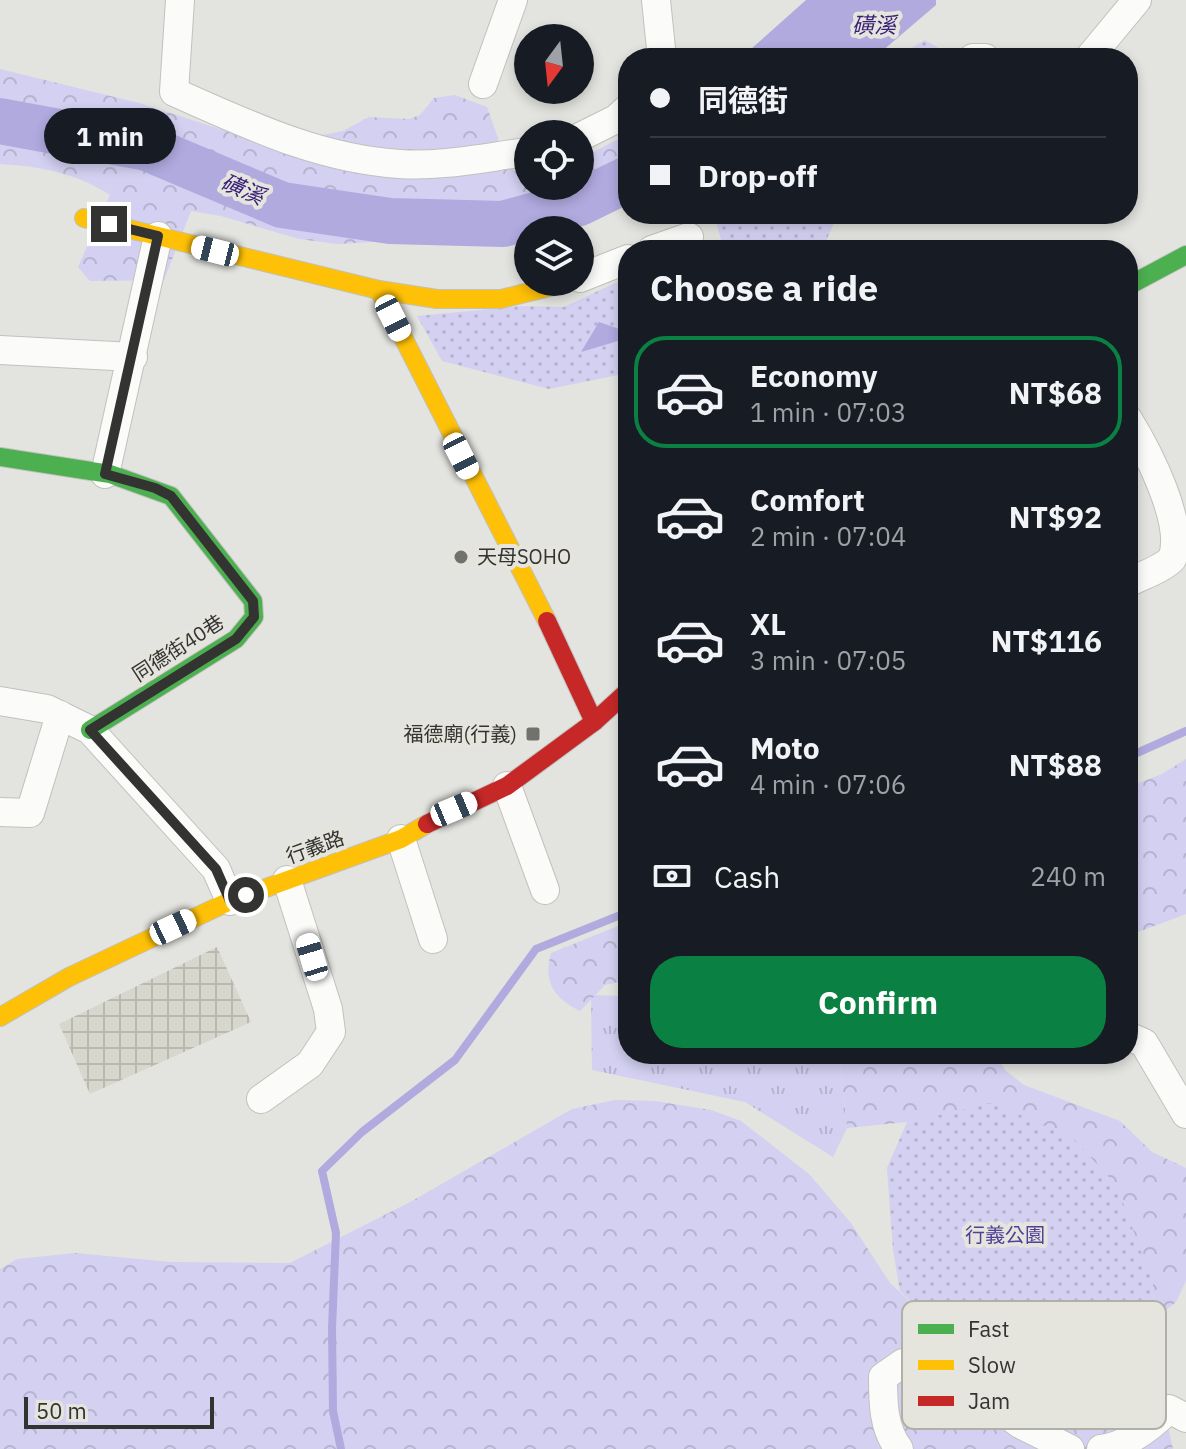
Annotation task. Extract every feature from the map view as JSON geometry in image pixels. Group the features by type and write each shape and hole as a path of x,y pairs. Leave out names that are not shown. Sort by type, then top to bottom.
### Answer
{"street":[{"path":"180,0 174,92 290,143 362,160 404,165 514,153"},
{"path":"483,84 513,0"},
{"path":"656,0 661,48"},
{"path":"1097,48 1137,0"},
{"path":"594,129 618,114"},
{"path":"84,218 379,290 437,299 501,299 514,296"},
{"path":"105,474 158,236"},
{"path":"1138,281 1186,255"},
{"path":"594,272 618,263"},
{"path":"379,290 538,602 594,722"},
{"path":"0,350 133,357"},
{"path":"1138,435 1176,495 1183,515 1182,540 1173,559 1138,578"},
{"name":"同德街40巷","path":"0,457 105,474 155,488 171,496 253,601 254,617 236,639 90,730"},
{"name":"行義路","path":"0,1017 69,977 230,901 401,839 454,809 507,786 594,722 618,700"},
{"path":"0,701 47,709 90,730 216,869 230,901"},
{"path":"0,812 30,813 60,715"},
{"path":"507,786 545,890"},
{"path":"401,839 433,939"},
{"path":"261,1099 310,1064 331,1032 328,1009 287,880"},
{"path":"1138,1040 1144,1043 1186,1114"},
{"path":"899,1449 891,1439 882,1406 883,1377 902,1364"},
{"path":"1166,1411 1169,1409 1186,1418"},
{"path":"1030,1429 1070,1449"},
{"path":"1101,1449 1116,1447 1141,1429"}],"shaded area":[{"path":"217,947 251,1022 90,1094 59,1024"}],"green space":[{"path":"925,40 939,48 912,48"},
{"path":"0,69 139,103 248,138 318,136 343,131 369,117 409,119 420,115 434,98 455,95 487,107 498,138 503,166 514,170 514,200 594,200 594,152 618,139 618,202 573,216 514,216 514,230 492,235 338,244 299,239 221,216 191,211 164,280 90,281 78,267 110,195 84,181 29,167 0,164"},
{"path":"717,224 834,224 826,240 721,240"},
{"path":"618,282 618,375 549,389 442,361 417,316 522,306 564,307 594,296 594,293"},
{"path":"1186,759 1186,914 1138,932 1138,783 1162,774"},
{"path":"618,926 618,982 605,985 580,1011 563,1001 553,988 548,972 551,953"},
{"path":"591,995 618,996 618,1064 840,1064 847,1128 833,1157 745,1102 592,1070"},
{"path":"840,1064 1002,1064 1024,1085 1120,1121 1152,1152 1186,1168 1186,1281 1176,1302 1166,1310 1166,1301 1153,1301 1153,1284 907,1122 847,1128"},
{"path":"615,1100 655,1101 711,1110 741,1121 809,1174 851,1223 890,1283 910,1301 902,1301 902,1429 1166,1429 1166,1418 1173,1449 0,1449 0,1269 17,1259 75,1253 171,1262 290,1263 412,1201 572,1109"},
{"name":"行義公園","path":"992,1103 1072,1137 1117,1186 1153,1284 1154,1301 911,1301 900,1291 893,1250 887,1168 907,1122"}],"water":[{"path":"806,0 936,0 936,5 886,48 752,48"},
{"path":"599,322 618,329 618,341 581,352"}],"waterway":[{"name":"磺溪","path":"0,121 147,148 282,205 390,221 503,224 579,203 618,184"},
{"path":"1138,753 1186,731"},
{"path":"341,1449 333,1411 336,1233 322,1171 362,1132 455,1060 536,949 618,916"}],"traffic: fast":[{"path":"1138,281 1186,255"},
{"path":"0,457 110,474 171,496 253,601 254,617 236,639 90,730"}],"traffic: slow":[{"path":"84,218 379,290 437,299 501,299 514,296"},
{"path":"379,290 547,621"},
{"path":"0,1017 69,977 230,901 401,839 427,824"}],"traffic: jam":[{"path":"547,621 594,722"},
{"path":"427,824 507,786 594,722 618,700"}],"place":[{"name":"天母SOHO","path":"461,557"},
{"name":"福德廟(行義)","path":"533,734"}],"route":[{"path":"109,224 158,236 105,474 155,488 171,496 253,601 254,617 236,639 90,730 216,869 230,901 246,895"}]}
